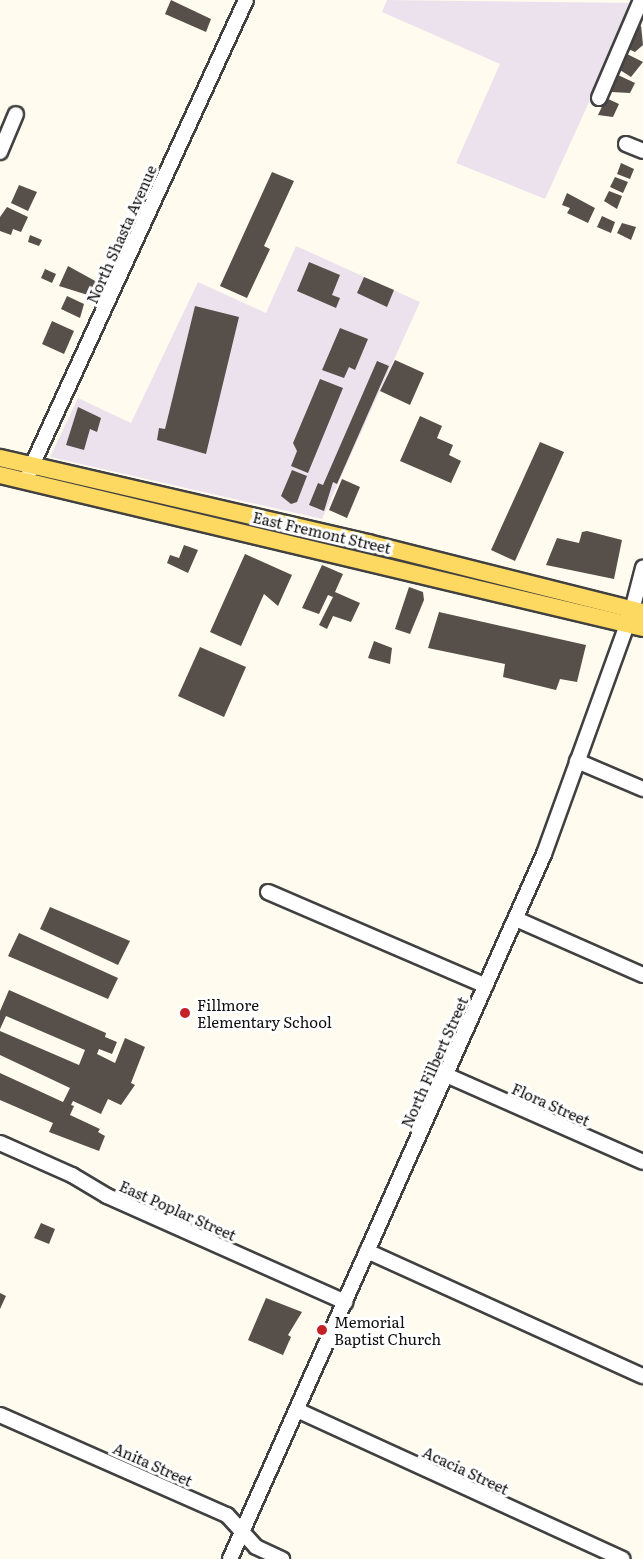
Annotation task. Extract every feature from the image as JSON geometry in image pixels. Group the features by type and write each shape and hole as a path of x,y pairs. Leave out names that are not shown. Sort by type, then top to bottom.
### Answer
{"main road":[{"name":"East Fremont Street","path":"0,458 636,618"},
{"name":"East Fremont Street","path":"0,475 636,618"}],"street":[{"name":"North Shasta Avenue","path":"24,481 246,0"},
{"path":"599,98 641,0"},
{"path":"0,152 16,114"},
{"path":"626,144 643,151"},
{"name":"North Filbert Street","path":"230,1559 516,919 577,761 636,618 643,568"},
{"path":"577,761 643,789"},
{"path":"268,892 486,986"},
{"path":"516,919 643,975"},
{"name":"Flora Street","path":"446,1075 643,1162"},
{"name":"East Poplar Street","path":"0,1143 72,1175 106,1196 345,1302"},
{"path":"367,1251 643,1376"},
{"name":"Acacia Street","path":"297,1410 622,1559"},
{"name":"Anita Street","path":"0,1415 227,1515 256,1547 282,1559"}],"shaded area":[{"path":"387,0 634,3 545,199 456,163 500,64 382,12"},
{"path":"296,246 420,302 322,519 50,457 78,398 131,423 198,282 266,313"}],"building":[{"path":"171,0 211,19 206,32 165,14"},
{"path":"641,25 643,45 635,52 626,48"},
{"path":"627,54 643,62 631,77 620,70"},
{"path":"618,75 635,83 630,93 611,92"},
{"path":"606,98 619,104 613,117 598,115"},
{"path":"621,163 634,169 630,179 617,174"},
{"path":"272,172 294,181 264,246 270,249 247,298 220,286"},
{"path":"615,177 628,182 623,193 610,187"},
{"path":"19,185 37,192 28,211 11,203"},
{"path":"609,191 622,196 617,209 604,201"},
{"path":"567,193 595,208 588,223 567,213 570,208 562,205"},
{"path":"7,207 28,217 21,232 13,229 11,235 0,231 0,217"},
{"path":"602,216 615,222 611,233 597,227"},
{"path":"622,223 636,227 631,240 617,233"},
{"path":"30,235 42,240 39,246 28,242"},
{"path":"309,262 340,275 332,295 340,298 336,308 297,291"},
{"path":"68,266 97,282 91,296 59,286"},
{"path":"45,269 56,274 52,283 41,278"},
{"path":"364,277 394,290 387,307 357,293"},
{"path":"67,296 84,304 80,318 61,309"},
{"path":"195,306 239,317 206,454 157,440 159,428 165,429"},
{"path":"52,321 74,331 64,354 42,344"},
{"path":"340,328 368,339 355,370 349,367 344,378 322,370"},
{"path":"395,360 424,373 410,405 380,391"},
{"path":"377,361 389,366 337,484 333,482 324,511 309,505 318,483 323,485"},
{"path":"320,379 343,388 308,473 291,466 297,451 293,443"},
{"path":"78,407 101,418 97,432 90,429 84,450 66,445"},
{"path":"420,416 442,426 437,438 453,445 449,455 461,461 451,483 400,461"},
{"path":"540,442 564,452 515,561 491,550"},
{"path":"292,470 307,476 297,502 291,504 281,496"},
{"path":"342,479 360,487 347,518 329,510"},
{"path":"587,531 622,540 614,579 546,565 557,538 579,543 582,532"},
{"path":"184,545 198,550 188,573 167,563 170,555 179,558"},
{"path":"245,554 292,575 278,606 264,594 241,646 210,632"},
{"path":"322,565 343,574 335,592 360,603 351,622 333,616 327,629 319,625 333,597 328,595 319,614 302,608"},
{"path":"409,587 423,592 424,600 410,634 395,629"},
{"path":"439,612 586,645 577,682 560,679 556,690 503,677 505,664 428,648"},
{"path":"374,641 392,648 390,664 368,658"},
{"path":"200,647 246,667 224,717 178,696"},
{"path":"50,907 130,941 118,965 40,929"},
{"path":"19,933 118,978 108,999 8,956"},
{"path":"9,990 106,1033 105,1037 117,1042 112,1054 99,1049 97,1054 115,1063 125,1038 145,1047 131,1083 135,1085 121,1105 108,1099 101,1114 73,1101 71,1105 74,1106 70,1115 100,1129 98,1132 105,1136 99,1151 49,1132 53,1123 0,1100 0,1073 63,1102 70,1088 0,1055 0,1031 79,1065 85,1050 6,1016 0,1029 0,1011"},
{"path":"41,1223 55,1229 49,1244 34,1238"},
{"path":"0,1293 6,1296 0,1309"},
{"path":"266,1298 302,1312 288,1335 291,1337 283,1355 248,1340"}],"place":[{"name":"Fillmore Elementary School","path":"185,1013"},
{"name":"Memorial Baptist Church","path":"322,1330"}]}
